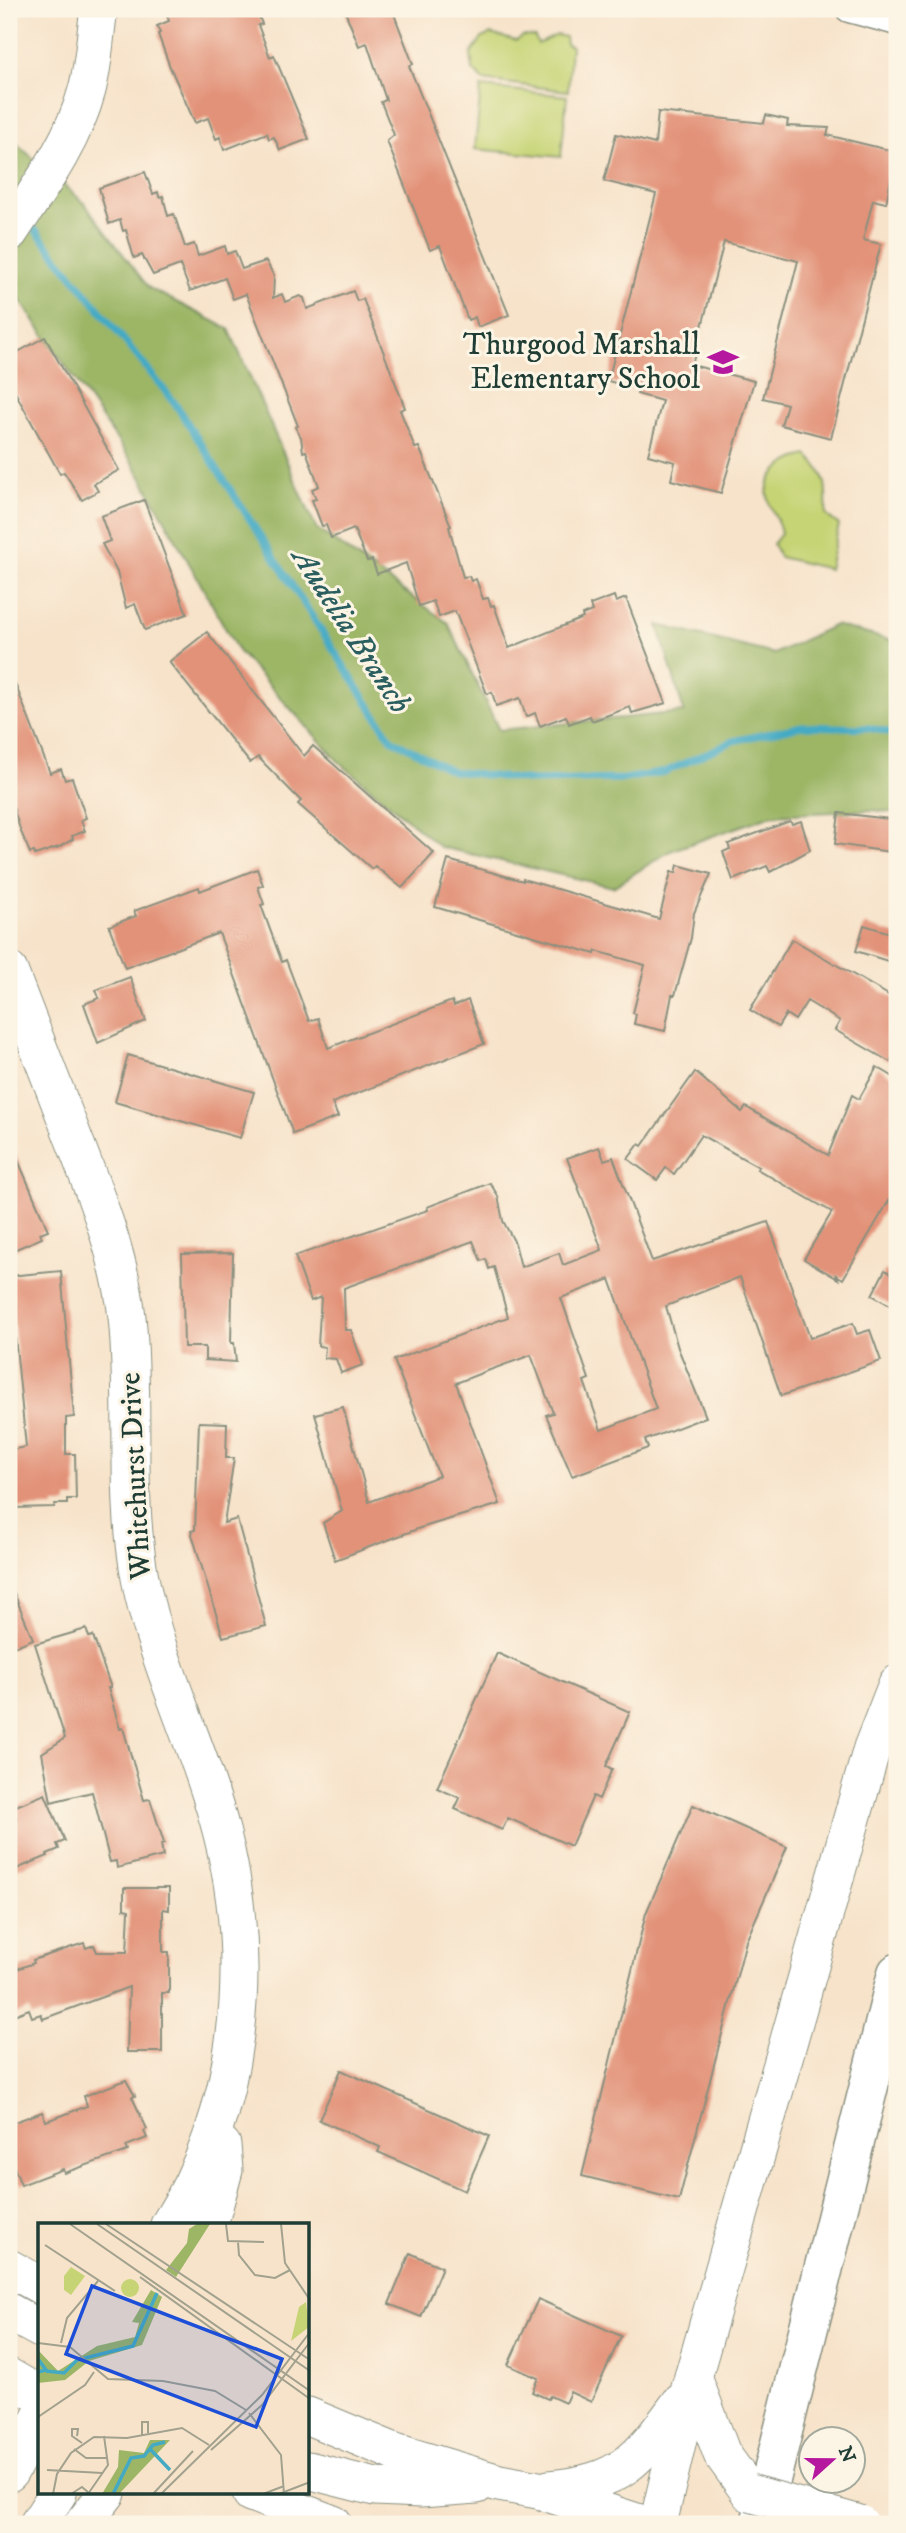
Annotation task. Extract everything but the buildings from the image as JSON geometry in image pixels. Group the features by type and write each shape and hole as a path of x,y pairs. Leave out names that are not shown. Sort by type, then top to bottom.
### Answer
{"highway":[{"path":"755,2508 897,1973"}],"main road":[{"path":"9,233 56,162 87,89 99,9"},
{"name":"Whitehurst Drive","path":"9,971 113,1246 127,1315 135,1550 146,1606 160,1654 222,1833 234,1899 237,2016 230,2070 220,2112 198,2177 170,2223"},
{"path":"658,2524 692,2382 872,1748 897,1684"},
{"name":"Whitehurst Drive","path":"210,2223 224,2170 220,2112"},
{"path":"9,2268 38,2284"},
{"path":"9,2312 38,2328"},
{"path":"9,2377 38,2394"},
{"path":"538,2490 580,2486 611,2476 633,2463 692,2382"},
{"path":"692,2382 722,2454 755,2508 860,2524"},
{"path":"310,2417 395,2452 499,2483 538,2490 643,2524"},
{"path":"9,2473 38,2422"},
{"path":"310,2471 375,2487 421,2489 499,2483"},
{"path":"38,2524 57,2494"},
{"path":"83,2524 106,2494"},
{"path":"254,2494 332,2524"}],"street":[{"path":"849,9 897,22"}],"green space":[{"path":"491,34 516,41 523,36 535,37 538,44 557,35 565,37 566,44 571,46 568,91 482,80 473,70 471,54 482,38"},
{"path":"481,87 567,96 561,157 475,149"},
{"path":"9,137 84,203 149,288 229,329 316,528 448,623 499,730 684,712 658,625 774,654 835,625 897,642 897,813 873,810 772,815 670,851 613,887 440,847 338,761 238,651 135,466 17,296 9,291"},
{"path":"807,455 819,469 825,482 826,515 839,525 829,569 779,557 773,544 781,534 769,502 769,484 777,470"}],"waterway":[{"name":"Audelia Branch","path":"28,221 174,402 391,739 452,771 533,781 624,779 665,772 733,741 802,726 869,728 897,734"}],"place":[{"name":"Thurgood Marshall Elementary School","path":"723,362"}]}
